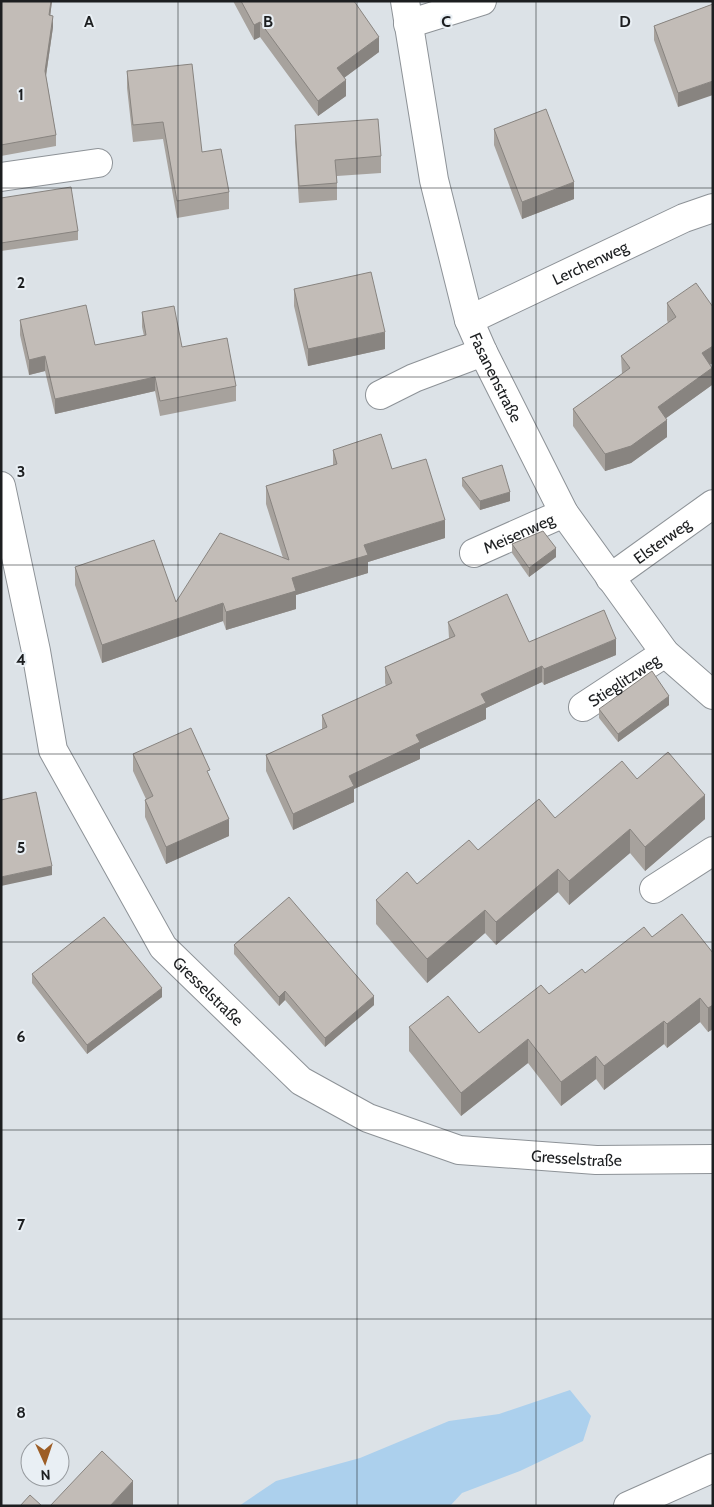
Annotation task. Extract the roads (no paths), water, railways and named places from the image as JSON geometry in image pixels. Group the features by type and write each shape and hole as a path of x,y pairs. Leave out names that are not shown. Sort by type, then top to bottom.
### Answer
{"street":[{"path":"406,12 482,1"},
{"name":"Fasanenstraße","path":"406,12 434,180 469,320 483,352 564,512 665,653 713,695"},
{"path":"1,177 98,163"},
{"name":"Lerchenweg","path":"469,320 684,218 713,208"},
{"path":"380,395 414,378 483,352"},
{"name":"Gresselstraße","path":"1,486 36,650 53,750 163,947 301,1082 368,1118 460,1150 596,1160 713,1159"},
{"name":"Elsterweg","path":"610,578 713,504"},
{"name":"Meisenweg","path":"474,553 564,512"},
{"name":"Stieglitzweg","path":"583,707 665,653"},
{"path":"654,889 713,850"},
{"path":"628,1506 713,1468"}]}
